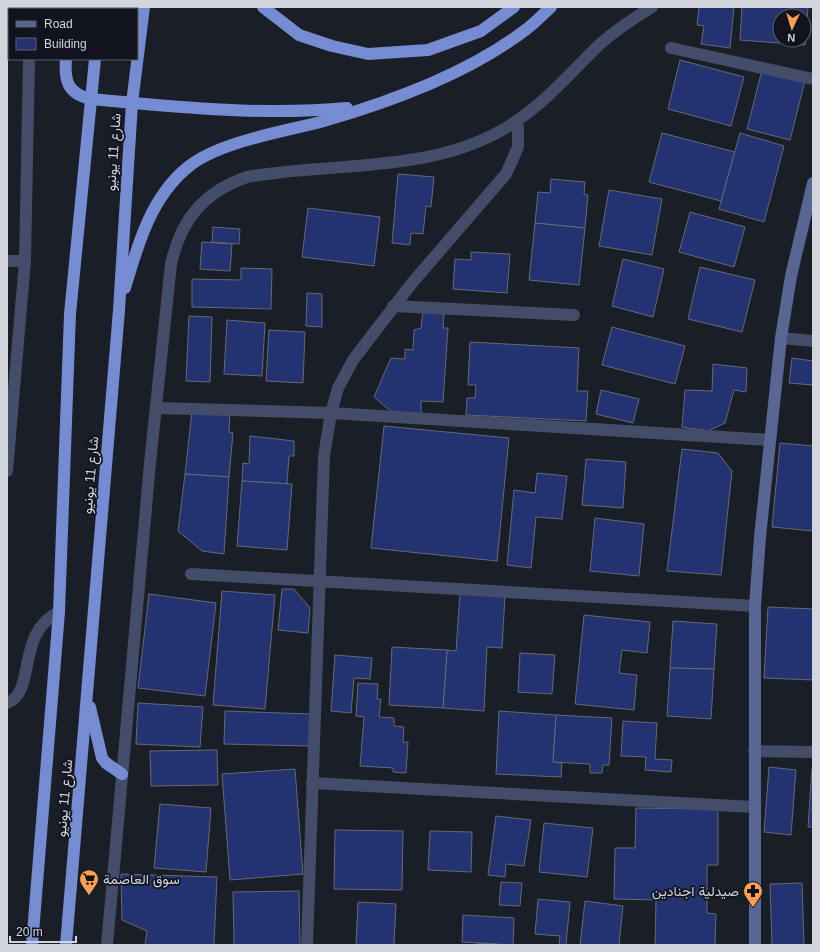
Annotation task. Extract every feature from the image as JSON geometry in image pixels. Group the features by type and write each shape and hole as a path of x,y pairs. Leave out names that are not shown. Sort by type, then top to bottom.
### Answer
{"highway":[{"name":"شارع 11 يونيو","path":"138,55 144,7"},
{"path":"263,7 299,35 332,46 368,54 428,50 481,31 514,7"},
{"path":"119,310 136,251 155,205 172,183 188,166 211,153 239,143 326,120 408,92 489,55 525,31 551,7"},
{"path":"66,60 65,70 67,83 73,91 80,96 91,99 132,103 285,112 370,106"},
{"name":"شارع 11 يونيو","path":"32,945 59,612 70,314 95,60"},
{"name":"شارع 11 يونيو","path":"66,945 119,310 132,103 137,60"},
{"path":"87,693 102,758 106,763 122,774"}],"main road":[{"path":"755,945 755,606 781,338 791,276 813,183"}],"street":[{"path":"107,945 156,408 171,264 175,247 190,216 215,192 231,183 264,174 416,159 471,144 489,137 514,123 553,92 612,34 652,7"},
{"path":"671,48 813,79"},
{"path":"7,471 25,261 29,60"},
{"path":"307,945 324,456 331,413 338,388 353,360 393,306 506,174 518,147 518,127 514,123"},
{"path":"7,261 25,261"},
{"path":"393,306 574,315"},
{"path":"781,338 813,341"},
{"path":"156,408 331,413 770,440"},
{"path":"191,574 755,606"},
{"path":"7,704 14,700 21,689 37,630 44,622 59,612"},
{"path":"754,751 813,752"},
{"path":"312,783 754,807"}],"building":[{"path":"699,7 734,7 730,48 701,44 704,26 697,25"},
{"path":"742,7 808,7 772,8 772,42 740,40"},
{"path":"680,60 744,77 731,126 668,109"},
{"path":"762,70 805,81 790,140 747,129"},
{"path":"662,133 735,152 721,201 649,182"},
{"path":"740,133 784,146 764,222 719,209"},
{"path":"398,174 434,177 431,207 426,206 423,234 411,233 410,245 392,243"},
{"path":"551,179 585,182 584,194 588,195 585,228 535,223 538,192 550,193"},
{"path":"609,190 662,199 652,255 599,246"},
{"path":"308,208 380,217 374,266 302,257"},
{"path":"690,212 745,227 734,267 679,252"},
{"path":"535,223 585,228 579,285 529,280"},
{"path":"213,227 240,229 239,244 212,242"},
{"path":"202,242 232,244 230,271 200,269"},
{"path":"471,252 510,254 507,293 453,289 455,259 471,260"},
{"path":"623,259 664,269 653,317 612,306"},
{"path":"700,267 755,280 742,332 688,319"},
{"path":"241,268 272,269 271,309 192,307 192,279 241,280"},
{"path":"307,293 322,294 322,327 306,326"},
{"path":"423,311 444,313 443,328 448,328 443,402 421,401 421,415 393,413 374,397 391,358 405,359 405,349 413,350 414,330 421,328"},
{"path":"189,316 212,317 210,382 186,381"},
{"path":"227,320 265,323 262,376 224,374"},
{"path":"612,327 685,346 675,384 602,365"},
{"path":"269,330 305,332 303,383 266,381"},
{"path":"470,342 579,348 577,391 588,391 586,421 466,415 467,398 475,398 476,385 468,385"},
{"path":"792,358 813,361 813,385 789,383"},
{"path":"713,364 747,368 746,392 734,390 725,423 708,431 682,427 685,390 712,391"},
{"path":"601,390 639,399 633,423 596,414"},
{"path":"192,411 230,413 229,432 233,433 229,477 185,474"},
{"path":"384,426 509,438 497,561 371,548"},
{"path":"250,436 294,441 294,456 289,456 287,484 242,481 243,463 249,464"},
{"path":"780,443 813,446 813,531 772,527"},
{"path":"682,449 718,453 732,471 721,575 667,571"},
{"path":"586,459 626,462 623,508 582,505"},
{"path":"537,473 567,476 562,519 536,517 531,568 507,565 514,490 535,493"},
{"path":"185,474 229,477 224,554 202,551 178,531"},
{"path":"242,481 292,484 287,550 237,546"},
{"path":"595,518 644,524 639,576 590,571"},
{"path":"282,589 294,589 310,608 308,633 278,630"},
{"path":"222,591 275,595 265,709 213,705"},
{"path":"460,593 505,596 502,648 487,647 484,711 443,708 447,650 456,651"},
{"path":"149,594 216,603 205,696 138,688"},
{"path":"768,607 813,609 813,680 764,678"},
{"path":"584,615 650,622 647,653 622,650 619,673 637,675 634,710 575,704"},
{"path":"673,621 717,624 714,669 670,668"},
{"path":"392,647 447,650 443,708 389,705"},
{"path":"520,653 555,655 552,694 518,692"},
{"path":"335,655 372,658 370,679 354,678 351,713 331,711"},
{"path":"670,668 714,669 711,719 667,716"},
{"path":"358,683 378,684 377,699 381,699 379,717 394,718 394,726 404,727 403,742 408,742 406,773 393,772 393,768 360,766 364,717 356,716"},
{"path":"138,703 203,707 200,747 136,744"},
{"path":"225,711 310,714 309,746 224,744"},
{"path":"499,711 556,715 553,762 562,763 561,777 496,774"},
{"path":"556,715 612,718 609,765 603,765 602,773 590,773 590,764 553,762"},
{"path":"623,721 657,723 655,759 672,760 671,772 645,770 646,757 621,756"},
{"path":"217,750 218,785 151,786 150,751"},
{"path":"769,767 796,770 791,835 764,832"},
{"path":"295,769 303,874 230,880 222,774"},
{"path":"812,769 813,827 808,827"},
{"path":"160,804 211,808 206,872 154,868"},
{"path":"636,808 718,809 718,865 707,865 707,913 716,914 715,945 655,945 656,900 614,899 615,848 635,848"},
{"path":"496,816 531,820 524,866 506,864 505,877 488,875"},
{"path":"544,823 593,828 587,877 539,872"},
{"path":"335,830 403,831 402,890 334,889"},
{"path":"430,831 472,832 471,872 428,870"},
{"path":"121,874 217,877 214,945 145,945 147,931 122,920"},
{"path":"501,882 522,883 520,906 499,905"},
{"path":"802,883 804,945 772,945 770,884"},
{"path":"299,891 300,945 234,945 233,892"},
{"path":"538,899 570,902 566,945 559,945 560,936 535,934"},
{"path":"585,901 623,906 619,945 580,945"},
{"path":"358,902 396,904 394,945 356,945"},
{"path":"463,915 514,918 513,945 462,942"},
{"path":"478,943 504,945 478,945"}],"place":[{"name":"سوق العاصمة","path":"89,896"},
{"name":"صيدلية اجنادين","path":"753,908"}]}
